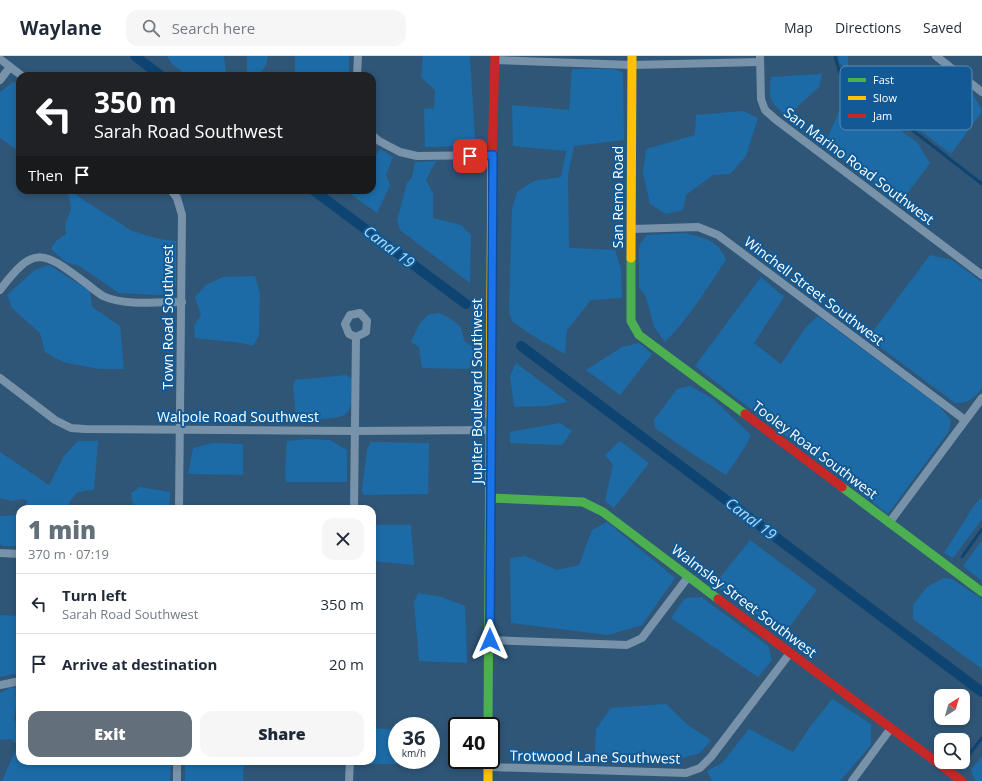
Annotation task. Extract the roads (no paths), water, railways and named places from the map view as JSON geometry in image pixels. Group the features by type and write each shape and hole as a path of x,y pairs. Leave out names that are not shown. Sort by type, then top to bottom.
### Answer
{"street":[{"path":"357,72 358,56"},
{"path":"936,56 949,66"},
{"path":"495,58 632,60 760,59"},
{"name":"Jupiter Boulevard Southwest","path":"488,717 495,58"},
{"path":"0,59 17,72"},
{"name":"San Marino Road Southwest","path":"760,59 761,99 765,110 982,275"},
{"name":"San Remo Road","path":"632,60 631,321 634,328"},
{"path":"0,80 10,67"},
{"path":"972,84 982,92"},
{"path":"376,139 379,142 400,152 417,156 493,155"},
{"name":"Town Road Southwest","path":"174,194 182,215 179,505"},
{"name":"Winchell Street Southwest","path":"632,229 698,227 718,234 964,420"},
{"path":"0,290 15,271 25,262 35,258 49,258 61,264 102,295 119,301 182,302"},
{"path":"360,313 367,321 366,332 356,337 349,334 345,324 350,315 360,313"},
{"name":"Tooley Road Southwest","path":"634,328 639,335 982,592"},
{"path":"354,505 356,337"},
{"name":"Walpole Road Southwest","path":"0,378 56,420 70,428 491,430"},
{"path":"889,523 964,420 982,398"},
{"name":"Walmsley Street Southwest","path":"491,498 583,502 603,512 962,781"},
{"path":"0,553 16,554"},
{"path":"490,640 627,645 642,638 688,577"},
{"name":"Trotwood Lane Southwest","path":"500,764 686,772 700,768 711,757 790,653"},
{"path":"0,685 16,682"},
{"path":"852,781 891,728"},
{"path":"177,765 177,781"},
{"path":"349,781 350,765"},
{"path":"488,769 488,781"}],"waterway":[{"name":"Canal 19","path":"135,56 156,72"},
{"path":"835,56 840,74"},
{"path":"912,130 982,184"},
{"name":"Canal 19","path":"318,194 466,304"},
{"name":"Canal 19","path":"521,346 982,692"},
{"path":"962,557 982,529"},
{"path":"970,753 982,738"}]}
